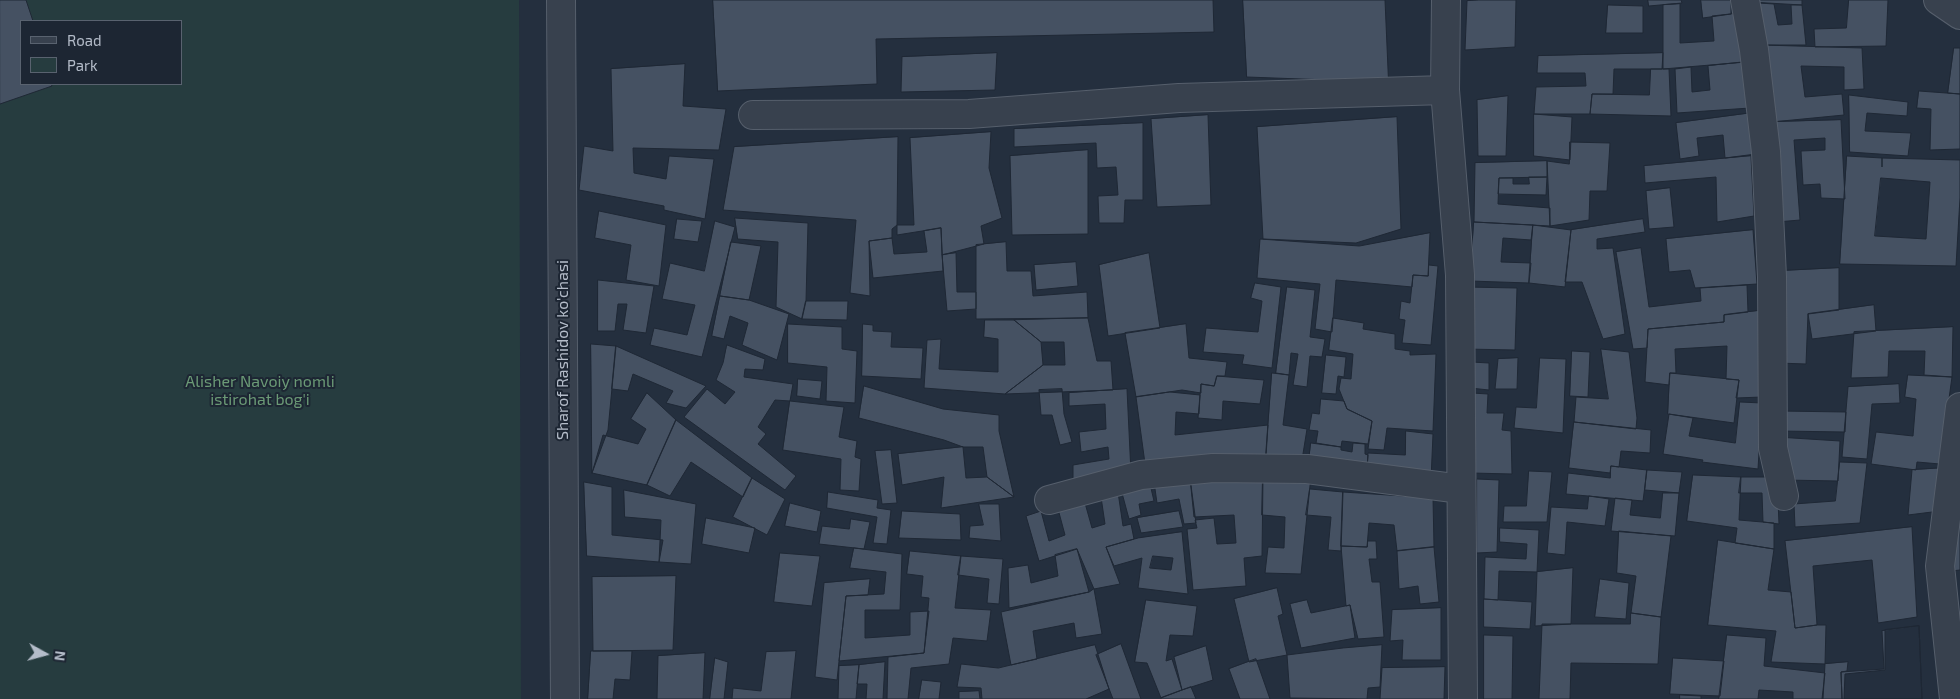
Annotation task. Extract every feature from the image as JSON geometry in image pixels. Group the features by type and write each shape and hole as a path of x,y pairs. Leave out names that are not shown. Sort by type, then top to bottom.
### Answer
{"street":[{"name":"Sharof Rashidov ko'chasi","path":"561,0 565,699"},
{"path":"1446,0 1445,90 1460,275 1463,699"},
{"path":"1745,0 1754,50 1766,152 1772,277 1773,448 1784,496"},
{"path":"1938,0 1960,15"},
{"path":"753,115 969,114 1179,98 1445,90"},
{"path":"1954,699 1940,566 1960,407"},
{"path":"1049,500 1141,475 1214,468 1307,469 1461,489"}],"green space":[{"name":"Alisher Navoiy nomli istirohat bog'i","path":"0,0 519,0 521,699 0,699"}],"building":[{"path":"0,0 26,0 33,20 20,20 20,85 52,86 0,104"},
{"path":"713,0 1213,0 1214,32 876,39 877,84 718,91"},
{"path":"1243,0 1385,0 1389,92 1355,81 1247,77"},
{"path":"1516,0 1515,47 1465,50 1467,1"},
{"path":"1648,0 1681,0 1682,3 1649,6"},
{"path":"1701,0 1731,0 1731,14 1703,18"},
{"path":"1750,0 1802,0 1802,5 1750,2"},
{"path":"1849,0 1888,0 1886,46 1815,47 1814,29 1846,28"},
{"path":"1759,3 1774,4 1778,25 1792,24 1791,5 1802,5 1806,45 1763,45"},
{"path":"1680,4 1680,43 1714,41 1712,16 1739,13 1746,62 1663,69 1663,5"},
{"path":"1608,5 1643,6 1643,33 1606,33"},
{"path":"1763,45 1862,48 1864,89 1844,90 1844,67 1801,66 1805,97 1842,94 1844,115 1772,122"},
{"path":"1954,48 1960,48 1960,94 1948,93"},
{"path":"997,53 995,90 901,92 902,57"},
{"path":"1663,53 1662,69 1614,69 1613,94 1592,94 1590,114 1534,114 1536,87 1586,86 1585,73 1537,73 1538,56"},
{"path":"1746,62 1750,108 1677,113 1675,69 1691,67 1692,92 1710,90 1708,66"},
{"path":"685,64 683,106 726,109 719,150 633,148 634,173 666,179 669,156 714,159 705,219 664,210 664,206 579,190 584,146 613,151 611,69"},
{"path":"1651,69 1669,69 1671,116 1590,114 1592,94 1649,95"},
{"path":"1919,91 1960,94 1960,149 1930,150 1931,109 1917,108"},
{"path":"1849,95 1908,102 1907,116 1867,113 1865,131 1911,133 1908,156 1850,152"},
{"path":"1508,96 1506,156 1478,156 1477,100"},
{"path":"1752,113 1756,154 1725,158 1723,135 1697,138 1699,156 1680,159 1676,123"},
{"path":"1534,114 1572,117 1570,160 1534,156"},
{"path":"1208,115 1211,205 1157,207 1151,119"},
{"path":"1397,117 1401,229 1356,243 1263,239 1257,127"},
{"path":"1841,120 1845,199 1821,198 1820,184 1803,185 1801,151 1825,150 1825,138 1794,140 1800,220 1777,222 1772,122"},
{"path":"1143,123 1143,200 1125,200 1124,223 1099,223 1098,196 1118,195 1116,167 1097,168 1096,143 1014,147 1014,129"},
{"path":"991,132 989,168 1002,218 981,226 984,244 942,255 941,228 897,235 897,225 914,225 910,138"},
{"path":"898,137 897,225 892,229 892,238 869,241 870,296 850,293 856,220 723,210 734,147"},
{"path":"1570,142 1610,143 1607,191 1590,191 1589,220 1550,226 1547,161 1569,164"},
{"path":"1088,150 1088,234 1012,235 1010,156"},
{"path":"1751,156 1754,216 1717,222 1716,177 1645,183 1644,166"},
{"path":"1847,156 1960,160 1956,266 1840,264","holes":["1881,178 1930,182 1926,239 1875,236"]},
{"path":"1547,161 1547,177 1499,178 1498,204 1550,208 1550,226 1474,222 1475,163"},
{"path":"1529,177 1547,177 1546,195 1498,194 1499,178 1513,178 1513,184 1529,184"},
{"path":"1670,188 1674,227 1649,229 1646,191"},
{"path":"599,211 666,225 659,286 626,280 631,245 595,238"},
{"path":"735,218 808,223 806,301 802,319 776,307 778,242 738,239"},
{"path":"677,219 702,221 698,242 674,239"},
{"path":"1643,219 1645,232 1597,239 1597,249 1613,248 1625,334 1603,339 1582,282 1565,282 1571,230"},
{"path":"715,221 735,227 702,357 650,345 654,328 687,335 695,305 662,299 670,263 704,271"},
{"path":"1474,222 1533,225 1531,240 1503,238 1501,262 1531,263 1529,283 1470,281"},
{"path":"1533,225 1571,230 1565,287 1529,283"},
{"path":"941,228 943,271 873,278 869,241 892,238 894,254 927,252 924,231"},
{"path":"1753,230 1757,284 1695,288 1690,270 1669,272 1666,239"},
{"path":"1430,233 1428,276 1413,275 1412,287 1336,280 1332,332 1315,329 1320,284 1257,278 1260,239 1359,246"},
{"path":"731,242 761,246 749,300 720,296"},
{"path":"1006,242 1007,271 1031,271 1033,296 1087,292 1088,318 976,319 976,245"},
{"path":"1641,248 1649,307 1701,301 1700,288 1747,285 1748,312 1724,315 1724,322 1648,329 1647,348 1633,349 1616,252"},
{"path":"956,253 957,292 976,292 976,309 947,311 942,255"},
{"path":"1149,253 1160,328 1108,336 1099,265"},
{"path":"1076,262 1078,286 1036,290 1034,265"},
{"path":"1429,265 1438,266 1431,345 1402,343 1405,320 1399,319 1401,301 1410,303 1413,275 1428,276"},
{"path":"1839,268 1839,310 1808,314 1806,364 1778,363 1779,271"},
{"path":"598,280 654,286 646,333 623,330 627,304 618,304 615,331 598,331"},
{"path":"1255,283 1281,287 1272,368 1242,364 1244,355 1203,352 1206,328 1258,332 1262,301 1251,298"},
{"path":"1287,287 1315,290 1310,337 1325,339 1322,357 1310,356 1307,387 1293,385 1298,354 1291,353 1289,375 1276,373"},
{"path":"1465,287 1517,288 1515,350 1465,349"},
{"path":"720,296 749,300 789,314 777,360 742,345 748,323 730,316 724,339 712,336"},
{"path":"806,301 848,301 847,320 802,319"},
{"path":"1874,305 1876,331 1812,339 1808,314"},
{"path":"1765,310 1762,397 1736,398 1739,380 1726,379 1727,346 1675,349 1676,373 1670,373 1669,385 1645,382 1648,329 1724,322 1724,315"},
{"path":"1088,318 1097,361 1111,361 1113,390 1005,394 1043,365 1065,365 1064,342 1041,342 1014,320"},
{"path":"1333,318 1364,323 1363,329 1395,334 1395,349 1410,351 1410,355 1436,354 1433,431 1387,428 1384,450 1368,449 1372,421 1347,409 1339,389 1341,378 1351,379 1353,354 1329,350"},
{"path":"985,320 1014,320 1041,342 1043,365 1005,394 924,388 927,340 941,339 939,369 998,372 998,339 984,337"},
{"path":"788,324 842,327 842,349 857,351 855,403 826,401 827,367 788,363"},
{"path":"863,324 873,325 873,331 892,332 891,347 923,348 921,379 862,376"},
{"path":"1186,324 1189,358 1227,362 1225,376 1217,376 1214,386 1201,384 1201,393 1182,390 1136,397 1125,333"},
{"path":"1953,327 1952,377 1924,375 1925,351 1889,351 1888,377 1851,378 1854,332"},
{"path":"591,344 616,346 608,430 592,473"},
{"path":"727,345 765,359 763,370 745,369 744,377 793,384 790,401 775,400 758,427 766,434 758,444 796,476 785,490 684,417 707,389 725,404 735,392 716,380 723,363"},
{"path":"616,346 706,386 686,408 666,403 673,391 633,374 628,391 612,389"},
{"path":"1601,349 1629,352 1637,418 1636,429 1574,422 1576,397 1608,399"},
{"path":"1572,351 1590,352 1588,397 1570,396"},
{"path":"1326,355 1346,357 1344,377 1338,376 1336,394 1322,393"},
{"path":"1518,358 1517,389 1495,389 1498,359"},
{"path":"1540,358 1566,359 1563,433 1514,428 1516,407 1536,408"},
{"path":"1471,362 1489,363 1489,390 1470,388"},
{"path":"1272,373 1289,375 1283,425 1307,429 1302,460 1266,456"},
{"path":"1670,373 1739,380 1734,423 1668,414"},
{"path":"1908,375 1952,377 1940,464 1917,462 1916,470 1871,464 1876,432 1913,436 1916,399 1905,397"},
{"path":"1217,376 1264,380 1260,404 1223,401 1222,420 1198,418 1201,384 1214,386"},
{"path":"798,379 822,381 820,399 797,396"},
{"path":"1899,384 1900,403 1872,404 1867,459 1842,457 1848,387"},
{"path":"864,386 943,409 999,415 999,431 1014,497 987,477 983,447 963,447 944,440 859,418"},
{"path":"1062,389 1064,414 1072,442 1060,445 1052,415 1041,415 1039,390"},
{"path":"1127,389 1131,473 1073,485 1073,465 1109,459 1108,447 1081,452 1079,432 1106,429 1105,404 1069,406 1069,393"},
{"path":"1170,392 1200,395 1199,414 1176,412 1175,435 1268,425 1266,456 1146,471 1136,397"},
{"path":"647,393 676,420 647,485 592,473 603,435 638,444 646,429 631,419"},
{"path":"1472,393 1488,394 1487,413 1504,413 1502,430 1511,431 1512,474 1471,473"},
{"path":"1321,399 1344,401 1347,409 1372,421 1368,444 1342,441 1341,447 1316,443 1318,431 1309,430 1312,413 1319,414"},
{"path":"790,401 844,407 839,437 857,441 855,457 861,459 859,491 840,490 841,459 783,450"},
{"path":"1740,402 1762,403 1758,469 1702,462 1703,460 1663,454 1669,414 1693,418 1689,436 1735,443"},
{"path":"1779,411 1846,412 1845,432 1779,431"},
{"path":"676,420 752,478 743,497 691,462 670,496 647,485"},
{"path":"1574,422 1651,430 1650,453 1621,451 1619,467 1611,466 1610,473 1569,468"},
{"path":"1406,431 1433,434 1431,480 1367,469 1368,453 1405,455"},
{"path":"1777,437 1840,441 1838,481 1784,480"},
{"path":"1311,443 1341,447 1341,450 1352,452 1353,443 1365,444 1365,454 1368,455 1367,469 1309,460"},
{"path":"963,447 966,478 987,477 1014,497 941,508 944,477 902,485 898,454"},
{"path":"891,450 897,503 882,504 875,451"},
{"path":"1840,462 1867,463 1860,523 1795,527 1794,504 1835,501"},
{"path":"1611,466 1647,470 1643,501 1566,494 1568,473 1610,478"},
{"path":"1944,468 1940,511 1908,515 1912,470"},
{"path":"1647,470 1682,472 1679,493 1645,490"},
{"path":"1529,471 1552,472 1547,522 1503,522 1504,506 1526,506"},
{"path":"1693,475 1741,477 1739,520 1774,523 1774,549 1735,543 1737,528 1687,521"},
{"path":"1263,476 1262,556 1244,558 1246,586 1193,590 1187,529 1197,528 1195,520 1214,518 1217,544 1236,543 1234,515 1194,517 1190,478"},
{"path":"1263,476 1311,476 1301,574 1265,573 1268,547 1284,548 1285,517 1262,515"},
{"path":"1741,477 1777,477 1779,524 1763,522 1762,493 1739,493"},
{"path":"752,478 785,499 767,535 733,517"},
{"path":"1190,478 1196,523 1184,524 1179,499 1157,503 1154,482"},
{"path":"1477,479 1499,480 1497,552 1477,553"},
{"path":"584,482 612,487 612,535 663,540 659,562 587,556"},
{"path":"1150,484 1154,501 1139,504 1141,515 1129,519 1122,493"},
{"path":"1310,489 1343,492 1341,551 1328,550 1331,517 1306,515"},
{"path":"624,490 696,504 691,564 659,562 661,520 625,517"},
{"path":"828,492 878,500 877,508 891,510 887,544 873,543 877,517 827,508"},
{"path":"1118,492 1123,526 1131,524 1134,539 1106,547 1120,584 1094,589 1077,549 1039,561 1026,516 1041,511 1049,541 1065,535 1058,509 1085,503 1092,528 1105,524 1101,497"},
{"path":"1343,492 1433,498 1434,547 1397,551 1394,525 1369,523 1367,547 1341,546"},
{"path":"1663,493 1679,493 1675,536 1611,531 1615,498 1632,500 1630,515 1660,518"},
{"path":"1589,496 1609,499 1605,526 1567,522 1565,555 1547,553 1551,507 1587,509"},
{"path":"790,503 821,511 817,532 785,526"},
{"path":"979,504 999,504 1001,541 969,538 970,526 983,525"},
{"path":"902,511 960,514 961,540 899,538"},
{"path":"1179,511 1183,527 1141,533 1137,518"},
{"path":"706,518 755,528 749,553 702,544"},
{"path":"851,519 870,522 864,549 819,544 822,526 849,529"},
{"path":"1955,522 1960,523 1960,570 1951,571"},
{"path":"1912,527 1917,617 1878,623 1872,560 1813,566 1817,625 1795,628 1785,541"},
{"path":"1500,528 1539,530 1537,572 1499,571 1498,600 1484,599 1485,557 1526,559 1527,544 1500,542"},
{"path":"1619,531 1671,536 1661,617 1631,613 1636,576 1617,573"},
{"path":"1182,532 1188,594 1138,588 1142,558 1114,566 1106,547 1138,538","holes":["1153,556 1173,558 1171,570 1150,568"]},
{"path":"1718,540 1774,549 1768,590 1791,592 1795,628 1826,625 1825,664 1771,662 1776,631 1708,625"},
{"path":"1368,541 1376,541 1377,559 1369,559 1372,582 1380,582 1384,637 1358,639 1350,605 1346,606 1341,546 1367,547"},
{"path":"1434,547 1439,602 1420,604 1418,586 1399,589 1397,551"},
{"path":"854,548 902,554 900,610 865,610 865,638 910,635 910,612 929,611 924,653 839,661 846,596 884,594 886,572 850,568"},
{"path":"1077,549 1089,592 1009,608 1008,568 1028,565 1031,583 1058,576 1055,555"},
{"path":"910,551 961,556 955,608 991,610 987,641 953,638 949,664 911,668 908,699 887,699 888,657 924,653 929,598 921,597 923,576 907,574"},
{"path":"780,553 820,556 812,606 774,602"},
{"path":"961,556 1003,559 999,604 987,603 989,579 958,575"},
{"path":"1573,568 1571,624 1535,626 1537,572"},
{"path":"676,576 673,650 593,651 592,577"},
{"path":"870,579 868,595 846,596 837,680 815,677 824,583"},
{"path":"1600,579 1629,583 1626,619 1595,617"},
{"path":"1277,588 1283,614 1278,616 1287,655 1249,662 1234,599"},
{"path":"1094,589 1102,634 1076,638 1074,623 1033,631 1037,659 1011,665 1001,612 1089,592"},
{"path":"1484,599 1532,602 1530,629 1484,627"},
{"path":"1146,600 1197,606 1193,636 1170,635 1166,661 1172,659 1182,690 1161,698 1147,663 1135,662"},
{"path":"1307,600 1311,613 1350,605 1355,638 1301,648 1290,604"},
{"path":"1441,608 1441,660 1402,660 1403,640 1390,641 1392,610"},
{"path":"1631,613 1661,617 1658,664 1571,663 1570,699 1539,699 1542,624 1630,624"},
{"path":"1919,626 1922,699 1842,699 1841,672 1884,669 1882,631"},
{"path":"1919,626 1922,699 1844,699 1845,674 1885,670 1885,630"},
{"path":"1484,635 1513,636 1512,699 1484,699"},
{"path":"1727,635 1766,638 1764,666 1825,673 1822,699 1793,699 1793,692 1759,690 1758,699 1719,699"},
{"path":"1121,644 1141,699 1113,699 1096,655"},
{"path":"1095,645 1109,689 1086,699 982,699 981,688 957,687 961,664 998,668"},
{"path":"1382,645 1380,687 1368,688 1367,699 1290,698 1287,655"},
{"path":"1206,646 1213,680 1182,690 1174,657"},
{"path":"591,651 632,651 630,680 615,679 613,699 588,699"},
{"path":"796,651 791,699 732,699 733,688 761,691 766,652"},
{"path":"705,653 703,699 657,699 658,656"},
{"path":"715,658 728,662 724,699 710,699"},
{"path":"1673,658 1724,661 1720,696 1670,694"},
{"path":"1256,659 1270,699 1240,699 1229,669"},
{"path":"885,662 883,699 866,699 867,684 857,684 859,665"},
{"path":"1848,662 1847,671 1841,672 1842,699 1823,699 1825,664"},
{"path":"859,665 856,699 838,699 839,666"},
{"path":"1445,667 1444,699 1380,699 1382,668"},
{"path":"922,680 941,682 939,699 919,699"},
{"path":"1191,687 1196,699 1161,699 1161,698"},
{"path":"979,691 980,699 959,699 959,692"},
{"path":"1680,695 1701,696 1701,699 1680,699"}]}
